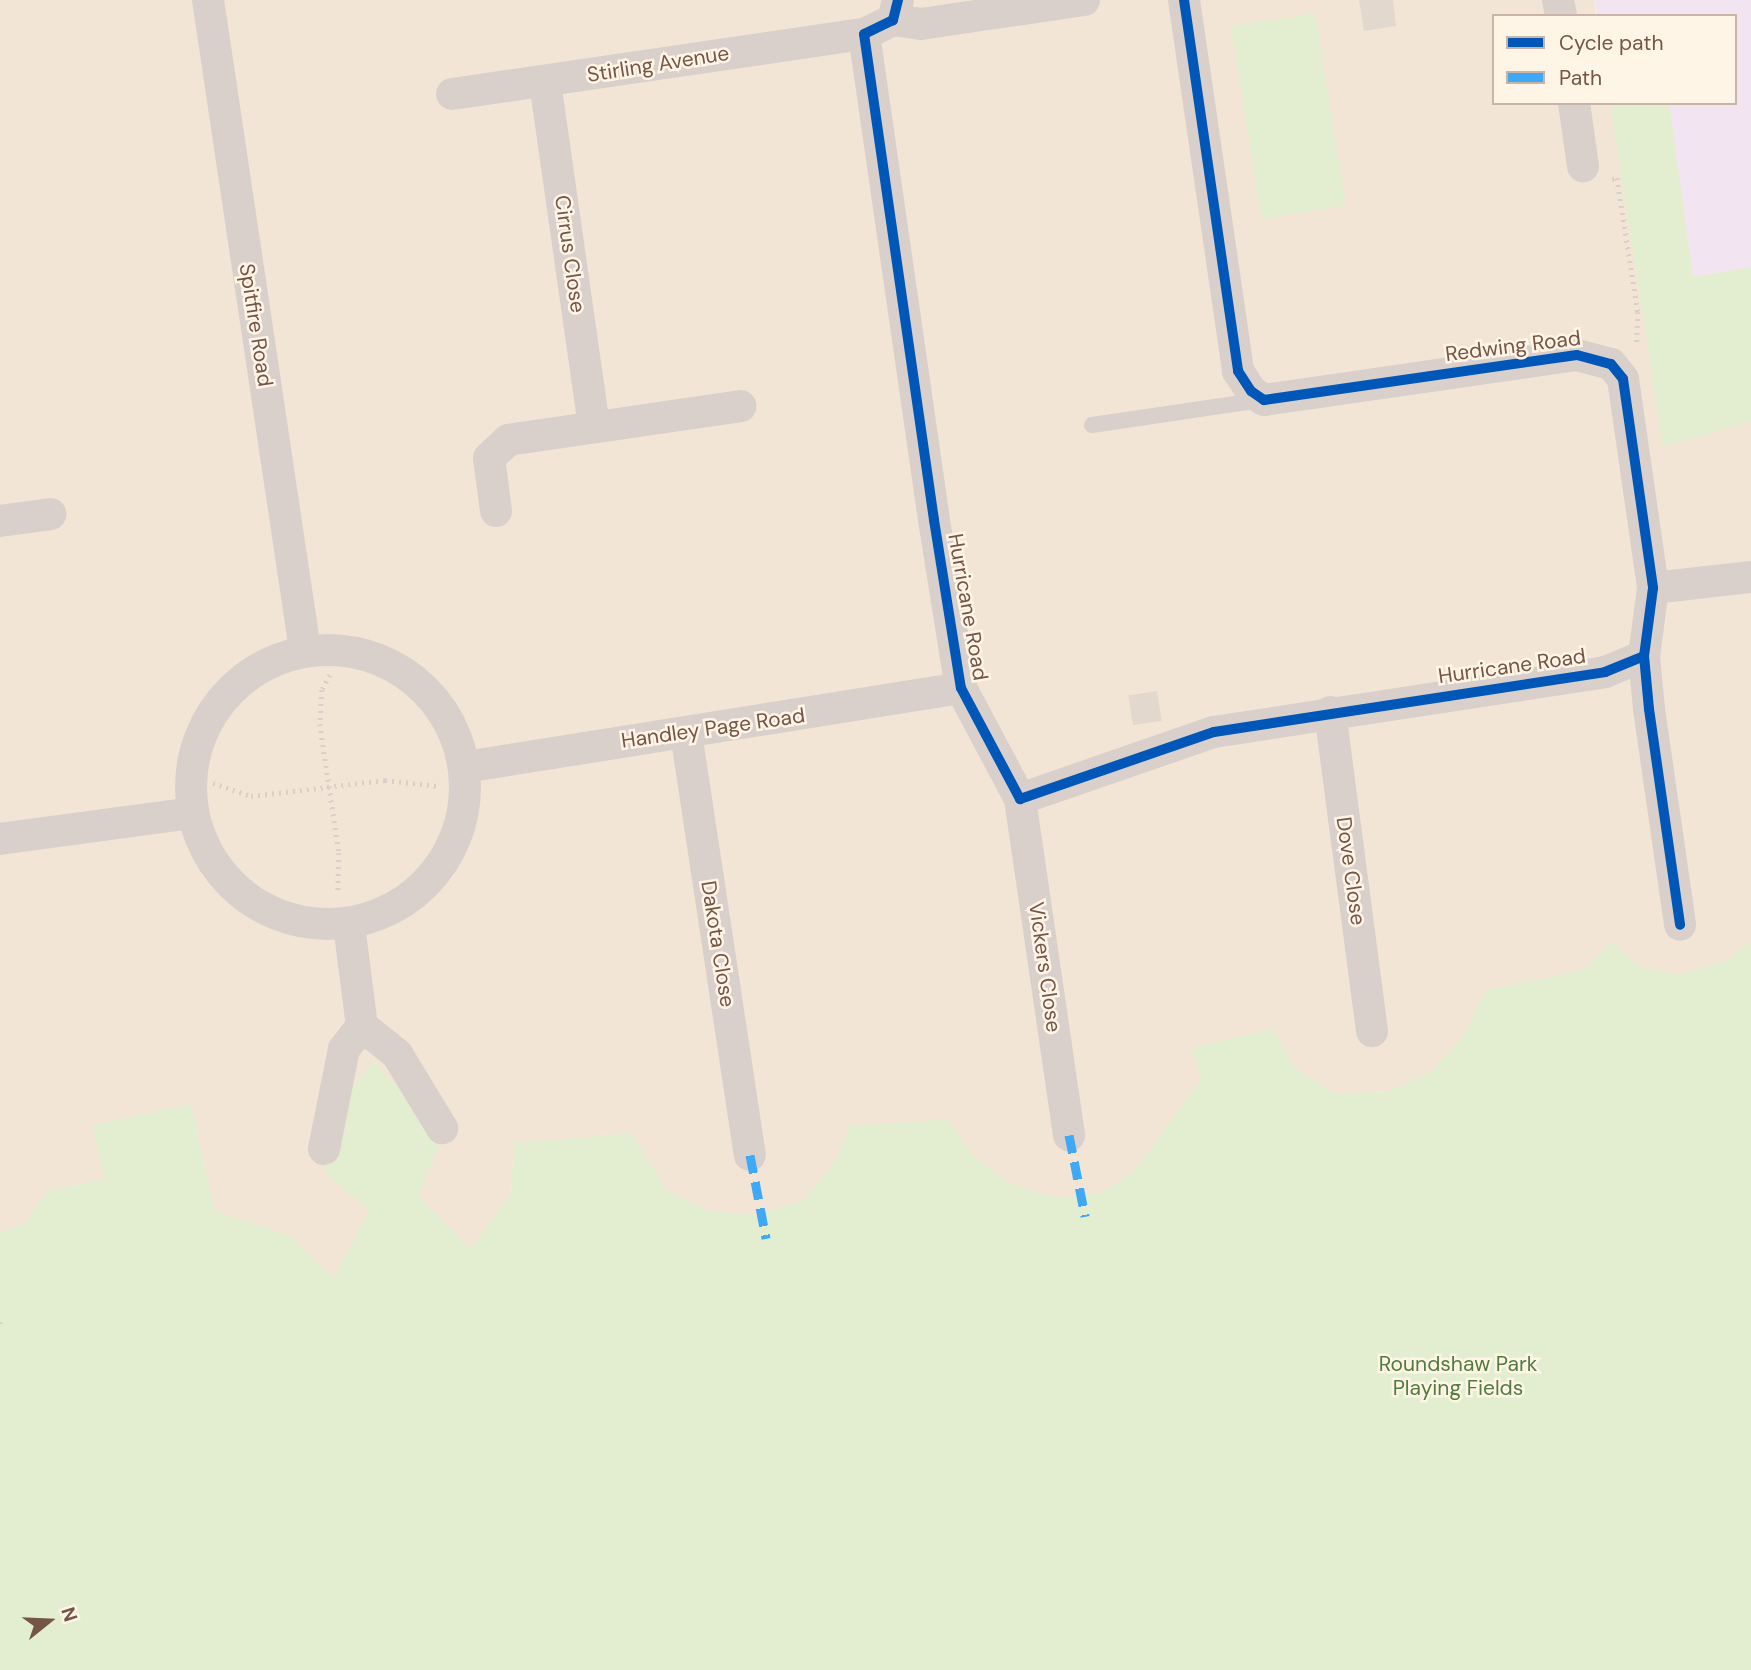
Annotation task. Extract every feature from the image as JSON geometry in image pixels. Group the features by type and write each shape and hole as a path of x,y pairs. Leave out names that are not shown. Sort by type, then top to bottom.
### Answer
{"street":[{"name":"Spitfire Road","path":"208,0 305,650"},
{"path":"864,34 895,10 921,24 1084,0"},
{"path":"1184,0 1238,371 1251,391 1264,400"},
{"name":"Stirling Avenue","path":"452,94 864,34"},
{"name":"Hurricane Road","path":"864,34 961,688 970,712 1020,799 1214,732 1330,712 1605,672 1644,656"},
{"name":"Cirrus Close","path":"545,82 594,427"},
{"path":"1574,105 1583,166"},
{"name":"Redwing Road","path":"1264,400 1553,356 1593,356 1611,364 1623,379"},
{"path":"1623,379 1653,588 1644,656 1680,925"},
{"path":"496,511 489,458 508,440 741,406"},
{"path":"0,521 51,514"},
{"path":"1653,588 1751,577"},
{"path":"344,649 387,662 424,688 451,724 465,767 466,799 454,844 429,882 393,910 340,925 292,921 256,906 226,881 204,849 192,813 190,772 203,727 230,690 267,663 305,650 344,649"},
{"name":"Handley Page Road","path":"465,767 961,688"},
{"name":"Dove Close","path":"1330,712 1372,1031"},
{"name":"Dakota Close","path":"686,733 750,1155"},
{"name":"Vickers Close","path":"1020,799 1069,1135"},
{"path":"0,839 192,813"},
{"path":"340,925 362,1026 397,1054 442,1128"},
{"path":"324,1149 344,1049 362,1026"}],"lane":[{"path":"1093,425 1264,400"}],"path":[{"path":"1583,166 1588,183 1617,178 1638,312 1636,349 1623,379"},
{"path":"340,925 339,853 320,724 322,690 344,649"},
{"path":"190,772 224,789 251,796 409,779 466,799"}],"shaded area":[{"path":"0,0 1594,0 1596,14 1492,14 1492,105 1612,105 1751,420 1751,941 1726,961 1680,975 1638,966 1612,941 1584,970 1487,990 1462,1038 1432,1071 1390,1091 1334,1094 1295,1068 1273,1029 1192,1048 1202,1080 1134,1171 1100,1193 1056,1198 1009,1184 971,1154 948,1119 849,1127 837,1159 803,1201 756,1215 709,1211 666,1190 632,1133 514,1143 511,1193 471,1249 370,1210 334,1279 289,1235 214,1211 191,1104 105,1179 47,1191 26,1222 0,1233"},
{"path":"1594,0 1751,0 1751,421 1612,105 1737,105 1737,14 1597,14"}],"green space":[{"path":"1315,13 1346,206 1262,219 1231,26"},
{"path":"1610,105 1669,105 1693,277 1751,267 1751,421 1663,447"},
{"name":"Roundshaw Park Playing Fields","path":"1612,941 1638,966 1680,975 1726,961 1751,941 1751,1670 0,1670 0,1233 26,1222 47,1191 105,1179 92,1125 191,1104 214,1211 289,1235 334,1278 369,1210 325,1173 338,1110 372,1061 414,1104 439,1146 418,1195 471,1249 511,1193 514,1143 632,1133 666,1190 709,1211 756,1215 803,1201 837,1159 849,1126 949,1119 971,1154 1009,1183 1056,1198 1100,1193 1134,1171 1201,1080 1192,1048 1273,1029 1295,1068 1334,1094 1390,1091 1432,1071 1462,1038 1486,990 1584,970"}],"building":[{"path":"1359,0 1393,0 1396,26 1364,31"},
{"path":"1157,691 1162,721 1133,725 1128,696"}],"marked path":[{"path":"1069,1135 1085,1216"},
{"path":"750,1155 766,1238"}],"cycle path":[{"path":"898,0 893,20 864,34 934,520 961,688 1020,799 1214,732 1605,672 1644,656"},
{"path":"1184,0 1238,371 1251,391 1264,400 1577,355 1611,364 1623,379 1653,588 1644,656 1649,709 1680,925"}]}
